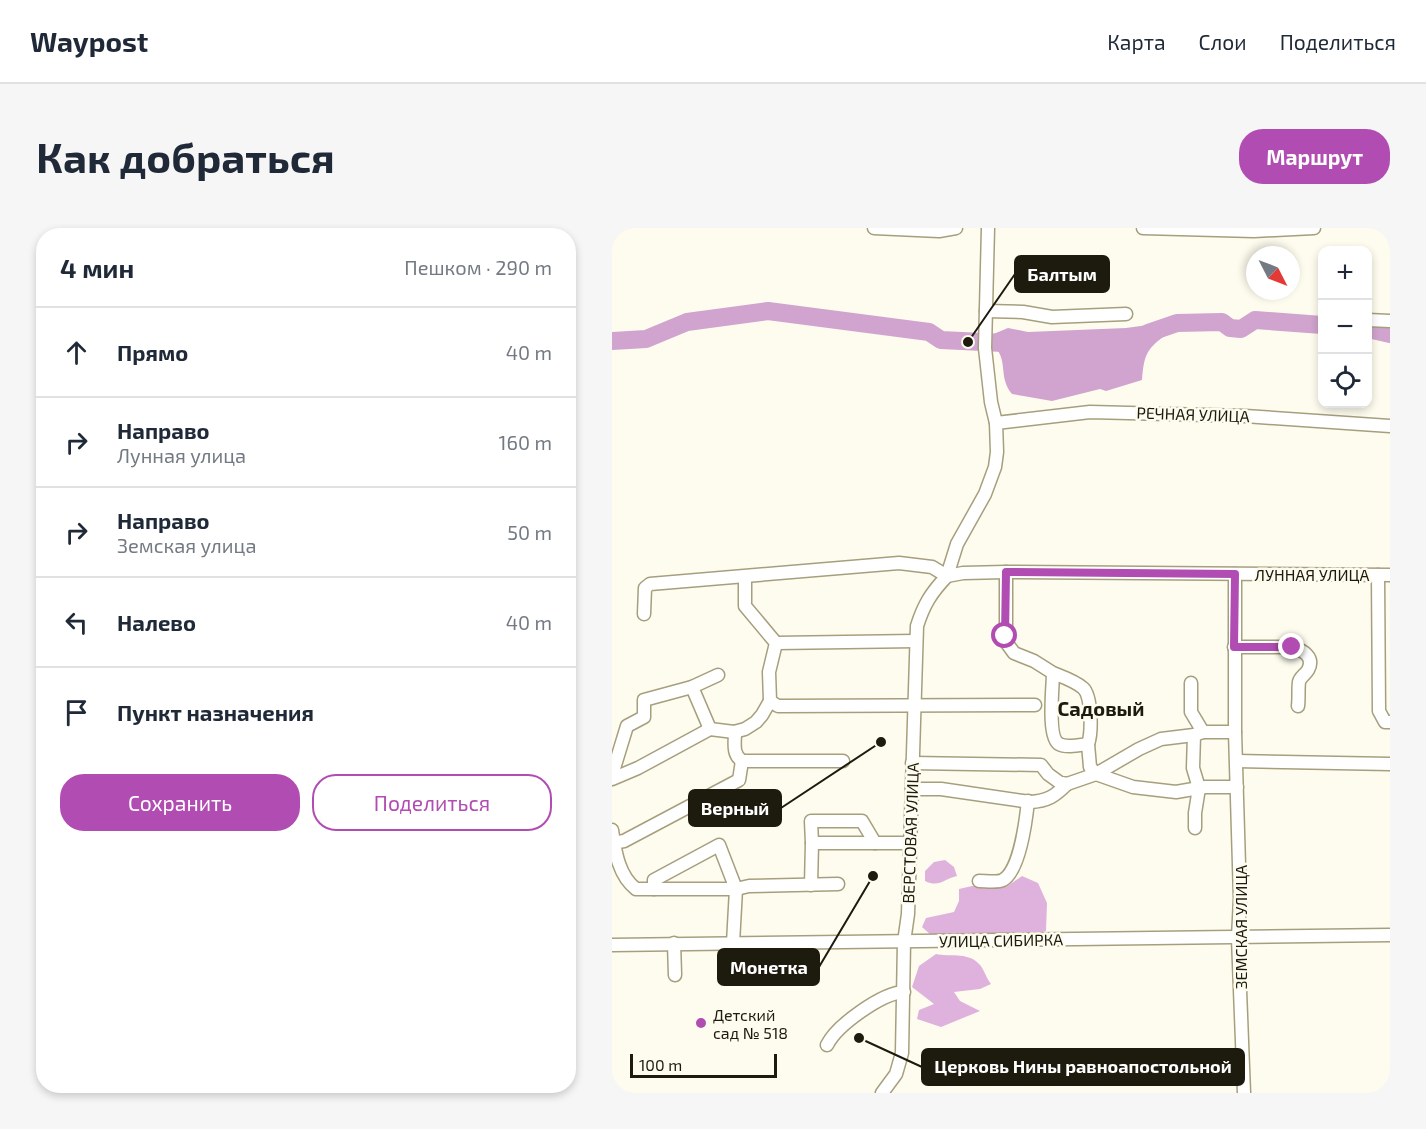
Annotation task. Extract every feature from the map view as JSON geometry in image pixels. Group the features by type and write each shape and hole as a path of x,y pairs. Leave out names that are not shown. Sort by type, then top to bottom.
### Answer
{"street":[{"path":"874,228 939,231 956,228"},
{"path":"644,614 645,588 650,584 899,563 932,567 947,576 957,544 977,512 991,480 997,452 996,423 991,402 985,348 988,228"},
{"path":"1143,228 1206,230 1314,228"},
{"path":"986,311 1052,316 1126,314"},
{"path":"1372,320 1390,321"},
{"name":"РЕЧНАЯ УЛИЦА","path":"996,423 1090,412 1245,416 1390,426"},
{"path":"1006,572 1006,642 1014,653 1053,672 1086,693 1090,728 1088,744 1090,767 1096,774 1133,787 1176,792 1199,788 1237,787"},
{"name":"ЛУННАЯ УЛИЦА","path":"947,576 963,573 1006,572 1384,575"},
{"name":"ЗЕМСКАЯ УЛИЦА","path":"1235,574 1235,732 1240,898 1238,938 1244,1093"},
{"path":"1384,575 1384,630 1379,711 1385,722 1390,722"},
{"name":"ВЕРСТОВАЯ УЛИЦА","path":"882,1093 900,1065 904,1038 904,942 908,914 917,626 922,609 931,593 947,576"},
{"path":"745,577 745,606 776,643"},
{"path":"776,643 916,641"},
{"path":"612,777 638,768 710,729 735,732 756,722 770,701 769,672 776,643"},
{"path":"1234,647 1292,647 1306,653 1311,661 1310,668 1299,679 1298,706"},
{"path":"1053,672 1054,737 1061,745 1088,744"},
{"path":"612,777 627,726 644,717 644,700 692,687 718,675"},
{"path":"1191,684 1191,712 1198,733 1193,768 1199,788 1195,828"},
{"path":"692,687 710,729"},
{"path":"770,701 778,706 1035,705"},
{"path":"735,732 735,753 742,761 843,761"},
{"path":"912,789 941,789 1028,801 1044,801 1052,798 1067,784 1096,774 1161,739 1198,733 1235,732"},
{"path":"613,843 624,841 739,780 742,761"},
{"path":"1237,761 1390,764"},
{"path":"912,763 1041,765 1048,774 1059,782 1067,784"},
{"path":"980,881 1005,879 1020,850 1025,834 1028,801"},
{"path":"811,885 811,821 862,821 875,843"},
{"path":"612,830 619,864 632,885 640,890 736,889 749,886 838,884"},
{"path":"812,843 910,843"},
{"path":"654,889 654,880 718,845 736,889 733,943"},
{"name":"УЛИЦА СИБИРКА","path":"612,945 1390,936"},
{"path":"674,943 675,975"},
{"path":"827,1045 831,1036 861,1012 893,993 904,992"}],"shaded area":[{"path":"1170,322 1173,330 1153,345 1146,355 1142,380 1106,391 1100,389 1052,401 1012,394 1005,381 1001,356 992,344 991,335 1008,328 1028,332 1126,328"},
{"path":"945,860 954,867 957,876 934,884 925,881 925,871 934,862"},
{"path":"1022,876 1038,883 1047,903 1046,931 1037,934 932,936 922,927 926,918 954,912 959,901 959,889 972,886 1006,887"},
{"path":"936,954 969,957 978,963 991,984 980,989 954,992 960,1001 980,1011 941,1027 917,1019 919,1010 934,1004 912,987 919,966"}],"waterway":[{"path":"612,341 646,339 687,322 768,311 929,332 941,340 1003,343"},
{"path":"1148,333 1177,323 1222,322 1230,328 1241,329 1255,320 1318,325"},
{"path":"1372,330 1390,334"}],"place":[{"name":"Балтым","path":"968,342"},
{"name":"Верный","path":"881,742"},
{"name":"Монетка","path":"873,876"},
{"name":"Детский сад № 518","path":"701,1023"},
{"name":"Церковь Нины равноапостольной","path":"859,1038"}],"district":[{"name":"Садовый","path":"1101,708"}],"route":[{"path":"1005,636 1006,572 1235,574 1234,647 1292,647"}]}
